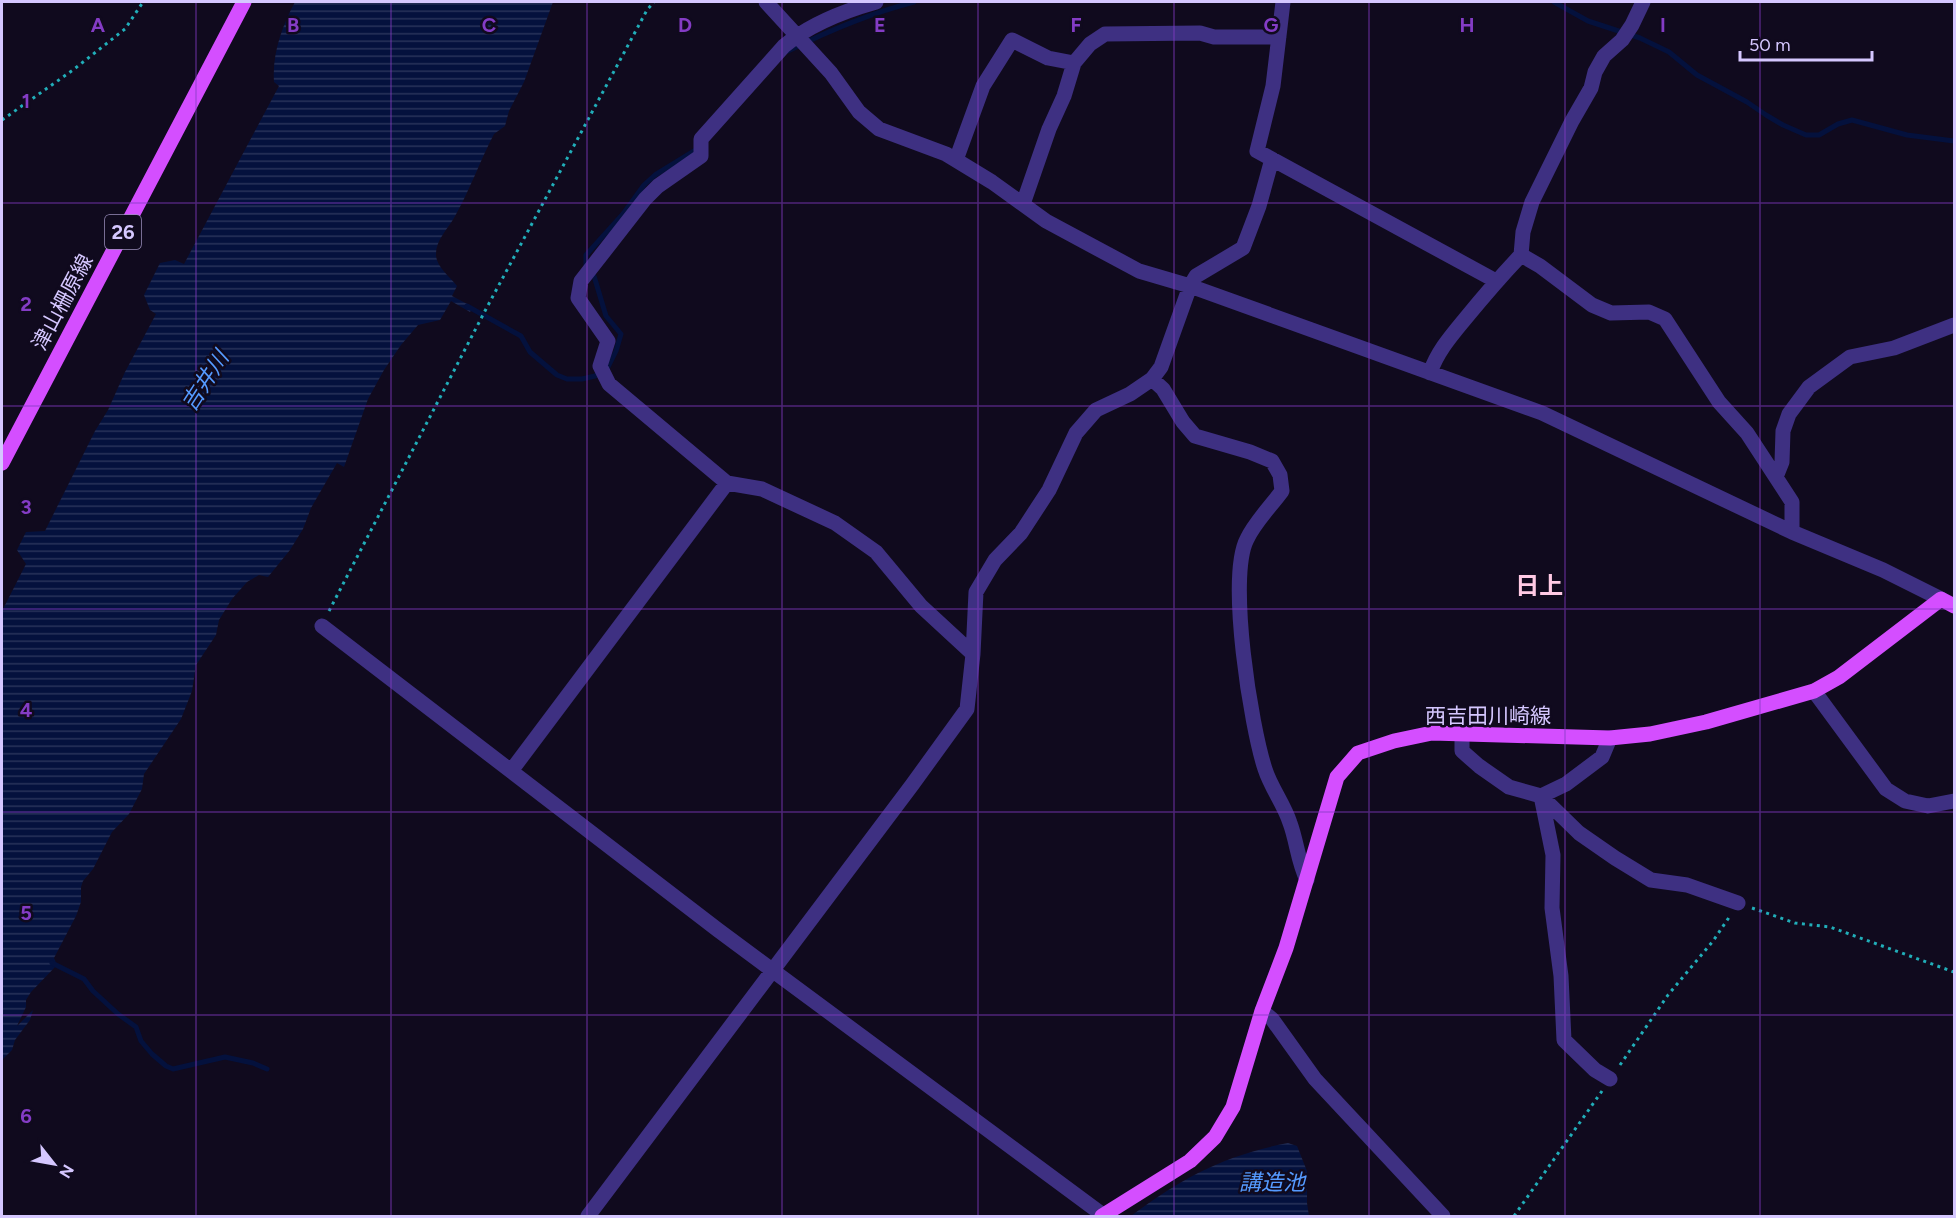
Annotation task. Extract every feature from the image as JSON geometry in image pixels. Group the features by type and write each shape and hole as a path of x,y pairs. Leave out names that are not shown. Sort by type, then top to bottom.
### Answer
{"main road":[{"name":"津山柵原線","path":"2,463 244,2"},
{"name":"西吉田川崎線","path":"1102,1216 1191,1161 1215,1137 1233,1107 1263,1011 1286,948 1337,777 1358,753 1394,741 1432,733 1462,732 1610,738 1650,734 1706,722 1814,691 1839,677 1948,602"}],"street":[{"path":"766,2 831,73 859,112 879,129 946,154 1046,220 1139,271 1190,286 1542,413 1792,532 1883,570 1948,602"},
{"path":"876,2 834,16 798,35 784,46 701,140 702,156 658,186 645,199 581,281 578,298 608,341 600,366 609,384 727,483 762,489 835,523 876,552 921,606 973,654"},
{"path":"1283,2 1273,86 1257,151 1496,281"},
{"path":"1430,373 1435,358 1496,281 1521,255 1523,232 1532,202 1591,88 1594,72 1604,56 1622,40 1643,2"},
{"path":"1023,204 1049,129 1064,96 1074,63 1090,44 1105,33 1200,33 1214,37 1279,37"},
{"path":"956,160 983,86 1012,40 1048,58 1074,63"},
{"path":"588,1216 967,709 976,592 995,560 1022,533 1049,490 1076,433 1096,410 1130,394 1152,379 1161,367 1190,286 1196,276 1243,248 1272,159"},
{"path":"1521,255 1540,266 1592,305 1611,313 1649,312 1665,319 1719,402 1748,433 1792,502 1792,532"},
{"path":"1776,477 1782,462 1783,431 1789,414 1809,387 1850,357 1894,348 1954,325"},
{"path":"1152,379 1163,389 1183,422 1195,436 1272,461 1281,475 1282,491 1246,540 1240,569 1239,616 1251,711 1265,770 1290,822 1306,880"},
{"path":"511,771 727,483"},
{"path":"322,626 773,970 1102,1216"},
{"path":"1814,691 1886,789 1905,801 1928,806 1954,801"},
{"path":"1462,732 1462,751 1479,766 1509,787 1541,796 1579,833 1615,858 1651,880 1687,885 1738,903"},
{"path":"1541,796 1566,784 1602,757 1610,738"},
{"path":"1541,796 1553,855 1552,909 1561,976 1564,1040 1595,1070 1610,1079"},
{"path":"1263,1011 1272,1019 1315,1079 1443,1216"}],"path":[{"path":"2,120 73,70 125,29 143,2"},
{"path":"322,626 486,309 647,10 654,2"},
{"path":"1514,1216 1545,1170 1556,1159 1668,994 1713,941 1738,903 1796,923 1830,927 1954,972"}],"water":[{"name":"吉井川","path":"295,2 553,2 524,82 509,111 505,126 494,134 454,218 437,245 436,256 439,264 457,286 452,296 473,307 470,312 451,301 440,320 418,325 401,345 368,399 344,467 337,463 290,550 268,577 259,575 247,582 232,599 219,620 216,635 196,665 192,691 181,719 144,774 142,789 129,814 112,832 93,869 83,881 81,902 76,916 54,958 57,965 26,1000 26,1007 17,1026 33,1010 30,1020 15,1040 12,1050 2,1060 2,611 26,564 17,550 26,532 45,531 156,314 150,310 144,295 160,263 175,260 184,264 279,86 274,82 276,51 282,30"},
{"name":"講造池","path":"1288,1143 1297,1146 1307,1171 1309,1216 1131,1216 1186,1179 1224,1161"}],"waterway":[{"path":"788,51 850,23 914,2"},
{"path":"1554,2 1588,21 1640,38 1669,52 1697,75 1783,125 1806,135 1819,135 1838,124 1852,120 1907,135 1954,141"},
{"path":"467,306 521,336 530,352 557,375 567,379 582,379 595,376 607,369 621,334 606,316 594,276 586,266 586,255 623,214 644,185 655,175 699,148"},
{"path":"52,963 84,979 93,991 136,1027 141,1041 166,1066 173,1069 225,1057 253,1063 267,1069"}],"district":[{"name":"日上","path":"1539,585"}]}
